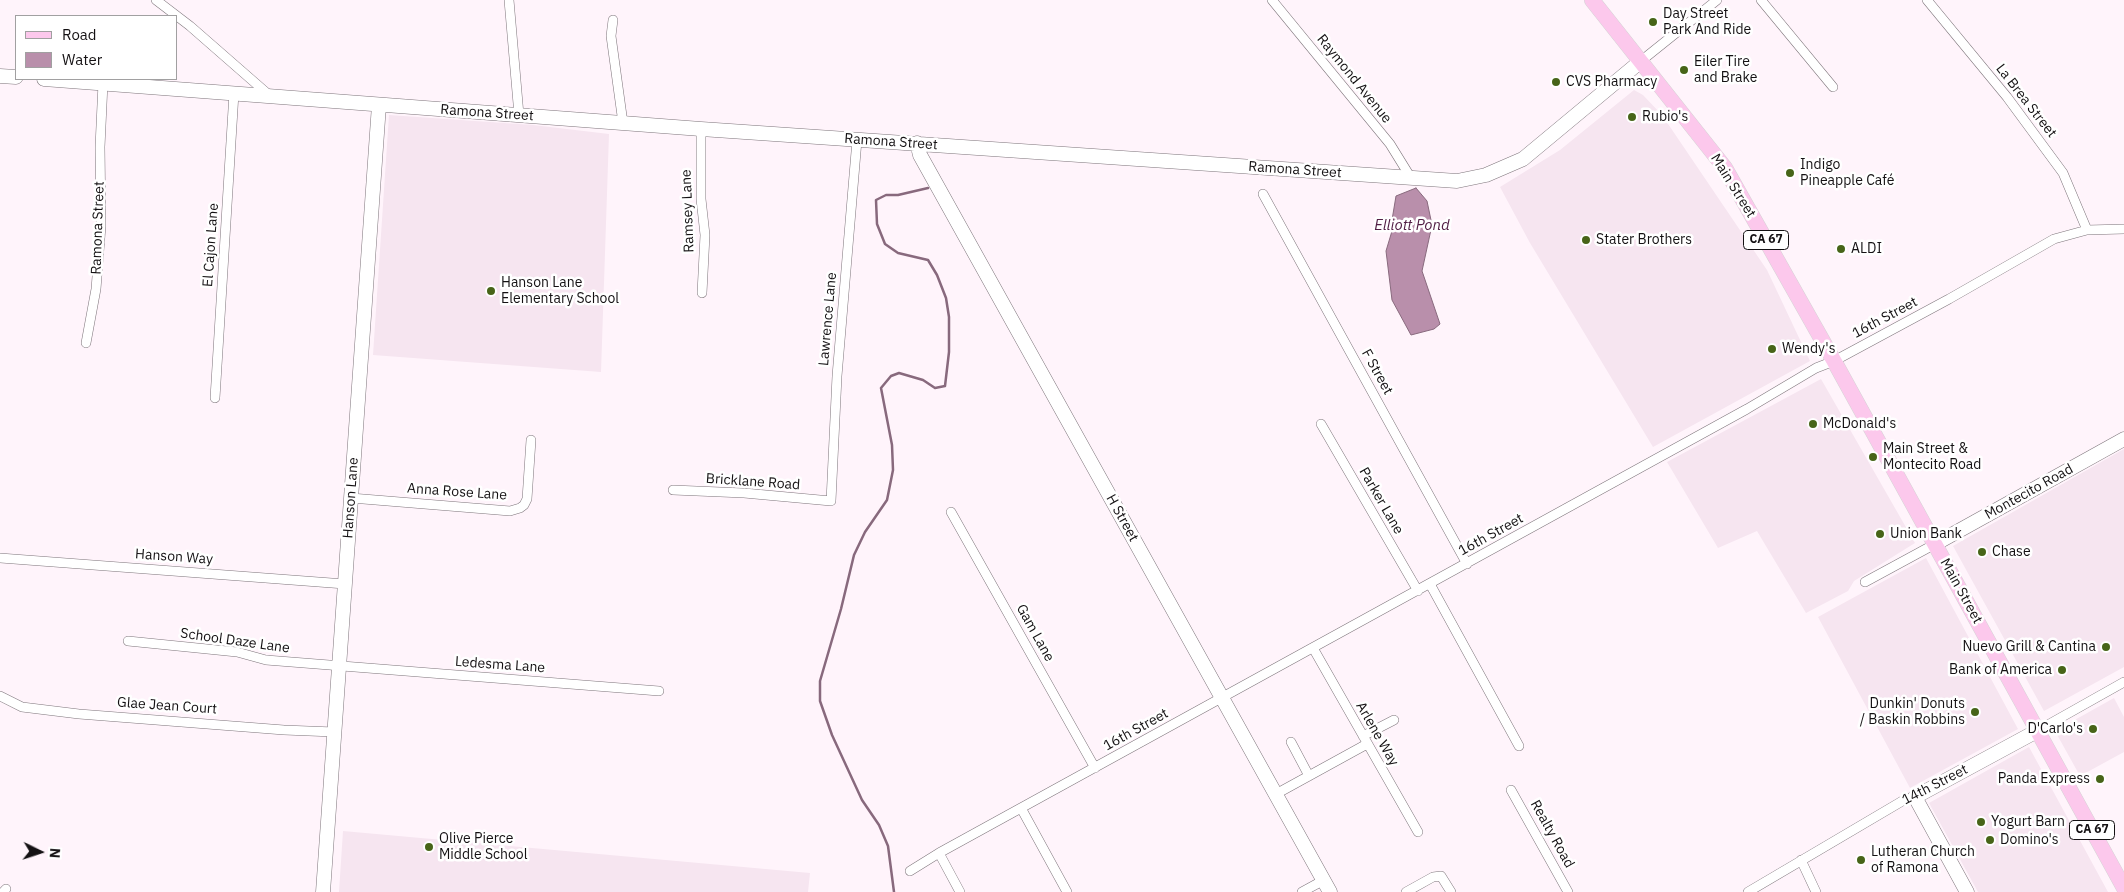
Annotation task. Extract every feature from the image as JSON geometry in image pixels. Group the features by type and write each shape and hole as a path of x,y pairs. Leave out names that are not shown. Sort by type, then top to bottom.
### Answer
{"main road":[{"name":"Main Street","path":"1592,0 1724,168 1834,361 2124,888"},
{"name":"Ramona Street","path":"59,80 519,116 1457,181 1486,175 1523,159 1641,61"},
{"path":"0,76 15,77"},
{"name":"Hanson Lane","path":"323,892 379,105"},
{"name":"H Street","path":"917,143 920,156 1327,886"},
{"name":"Montecito Road","path":"1935,544 2124,439"},
{"name":"14th Street","path":"1915,798 2037,731"},
{"path":"1915,798 1967,892"}],"street":[{"path":"156,0 176,15"},
{"path":"509,0 519,116"},
{"name":"Raymond Avenue","path":"1272,0 1390,144 1410,178"},
{"path":"1641,61 1717,0"},
{"path":"1761,0 1832,87"},
{"name":"La Brea Street","path":"1927,0 2007,97 2063,173 2087,230"},
{"path":"178,17 269,95"},
{"path":"613,20 611,36 623,123"},
{"name":"Ramona Street","path":"86,343 96,289 101,226 100,147 103,83"},
{"name":"El Cajon Lane","path":"215,398 234,93"},
{"name":"Ramsey Lane","path":"701,129 701,199 705,235 702,293"},
{"name":"Lawrence Lane","path":"831,501 837,376 858,140"},
{"name":"F Street","path":"1263,194 1467,564"},
{"path":"2087,230 2124,229"},
{"name":"16th Street","path":"910,871 939,853 1747,409 1816,368 1834,361 1969,288 2054,239 2087,230"},
{"name":"Parker Lane","path":"1321,424 1418,591"},
{"name":"Anna Rose Lane","path":"351,498 510,511 520,508 524,505 527,498 531,440"},
{"name":"Bricklane Road","path":"673,490 831,501"},
{"name":"Gam Lane","path":"951,512 1095,768"},
{"path":"1865,582 1935,544"},
{"name":"Hanson Way","path":"0,558 345,584"},
{"path":"1430,584 1519,746"},
{"name":"School Daze Lane","path":"128,641 237,652 266,660 339,667"},
{"name":"Arlene Way","path":"1313,648 1418,832"},
{"name":"Ledesma Lane","path":"339,667 659,691"},
{"name":"14th Street","path":"2037,731 2124,682"},
{"name":"Glae Jean Court","path":"0,696 22,707 78,714 284,730 334,732"},
{"path":"1276,794 1309,776 1394,720"},
{"path":"1291,742 1309,776"},
{"name":"Realty Road","path":"1511,790 1568,892"},
{"name":"14th Street","path":"1751,891 1904,800 1915,798"},
{"path":"1021,808 1067,892"},
{"path":"939,853 960,892"},
{"path":"1801,860 1816,892"},
{"path":"1406,892 1433,877 1441,876 1451,892"},
{"path":"1302,892 1327,886"}],"shaded area":[{"path":"1634,90 1643,95 1662,115 1767,270 1810,361 1653,447 1530,243 1500,187 1560,150"},
{"name":"Hanson Lane Elementary School","path":"389,115 533,125 609,134 601,372 373,355"},
{"path":"1821,379 1915,543 1854,581 1848,591 1806,613 1757,531 1718,548 1667,462"},
{"path":"2124,449 2124,667 2044,711 1953,546"},
{"path":"1926,558 2018,729 1910,788 1818,617"},
{"path":"2114,698 2124,717 2124,752 2080,776 2055,731"},
{"path":"2029,747 2108,892 1978,892 1929,803"},
{"name":"Olive Pierce Middle School","path":"343,831 810,873 808,892 339,892"}],"water":[{"name":"Elliott Pond","path":"1416,188 1427,201 1432,225 1422,271 1440,324 1434,329 1411,335 1392,300 1386,251 1392,231 1396,196"}],"waterway":[{"path":"894,892 888,846 879,825 862,800 832,735 820,701 820,681 841,609 854,555 865,532 887,500 893,470 892,445 881,388 891,376 899,373 923,380 935,388 945,386 949,352 949,317 946,298 937,275 928,260 898,253 885,244 877,224 876,200 886,195 898,195 928,188"}],"place":[{"name":"Day Street Park And Ride","path":"1653,22"},
{"name":"Eiler Tire and Brake","path":"1684,70"},
{"name":"CVS Pharmacy","path":"1556,82"},
{"name":"Rubio's","path":"1632,117"},
{"name":"Indigo Pineapple Café","path":"1790,173"},
{"name":"Stater Brothers","path":"1586,240"},
{"name":"ALDI","path":"1841,249"},
{"name":"Hanson Lane Elementary School","path":"491,291"},
{"name":"Wendy's","path":"1772,349"},
{"name":"McDonald's","path":"1813,424"},
{"name":"Main Street & Montecito Road","path":"1873,457"},
{"name":"Union Bank","path":"1880,534"},
{"name":"Chase","path":"1982,552"},
{"name":"Nuevo Grill & Cantina","path":"2106,647"},
{"name":"Bank of America","path":"2062,670"},
{"name":"Dunkin' Donuts / Baskin Robbins","path":"1975,712"},
{"name":"D'Carlo's","path":"2093,729"},
{"name":"Panda Express","path":"2100,779"},
{"name":"Yogurt Barn","path":"1981,822"},
{"name":"Domino's","path":"1990,840"},
{"name":"Olive Pierce Middle School","path":"429,847"},
{"name":"Lutheran Church of Ramona","path":"1861,860"}]}
